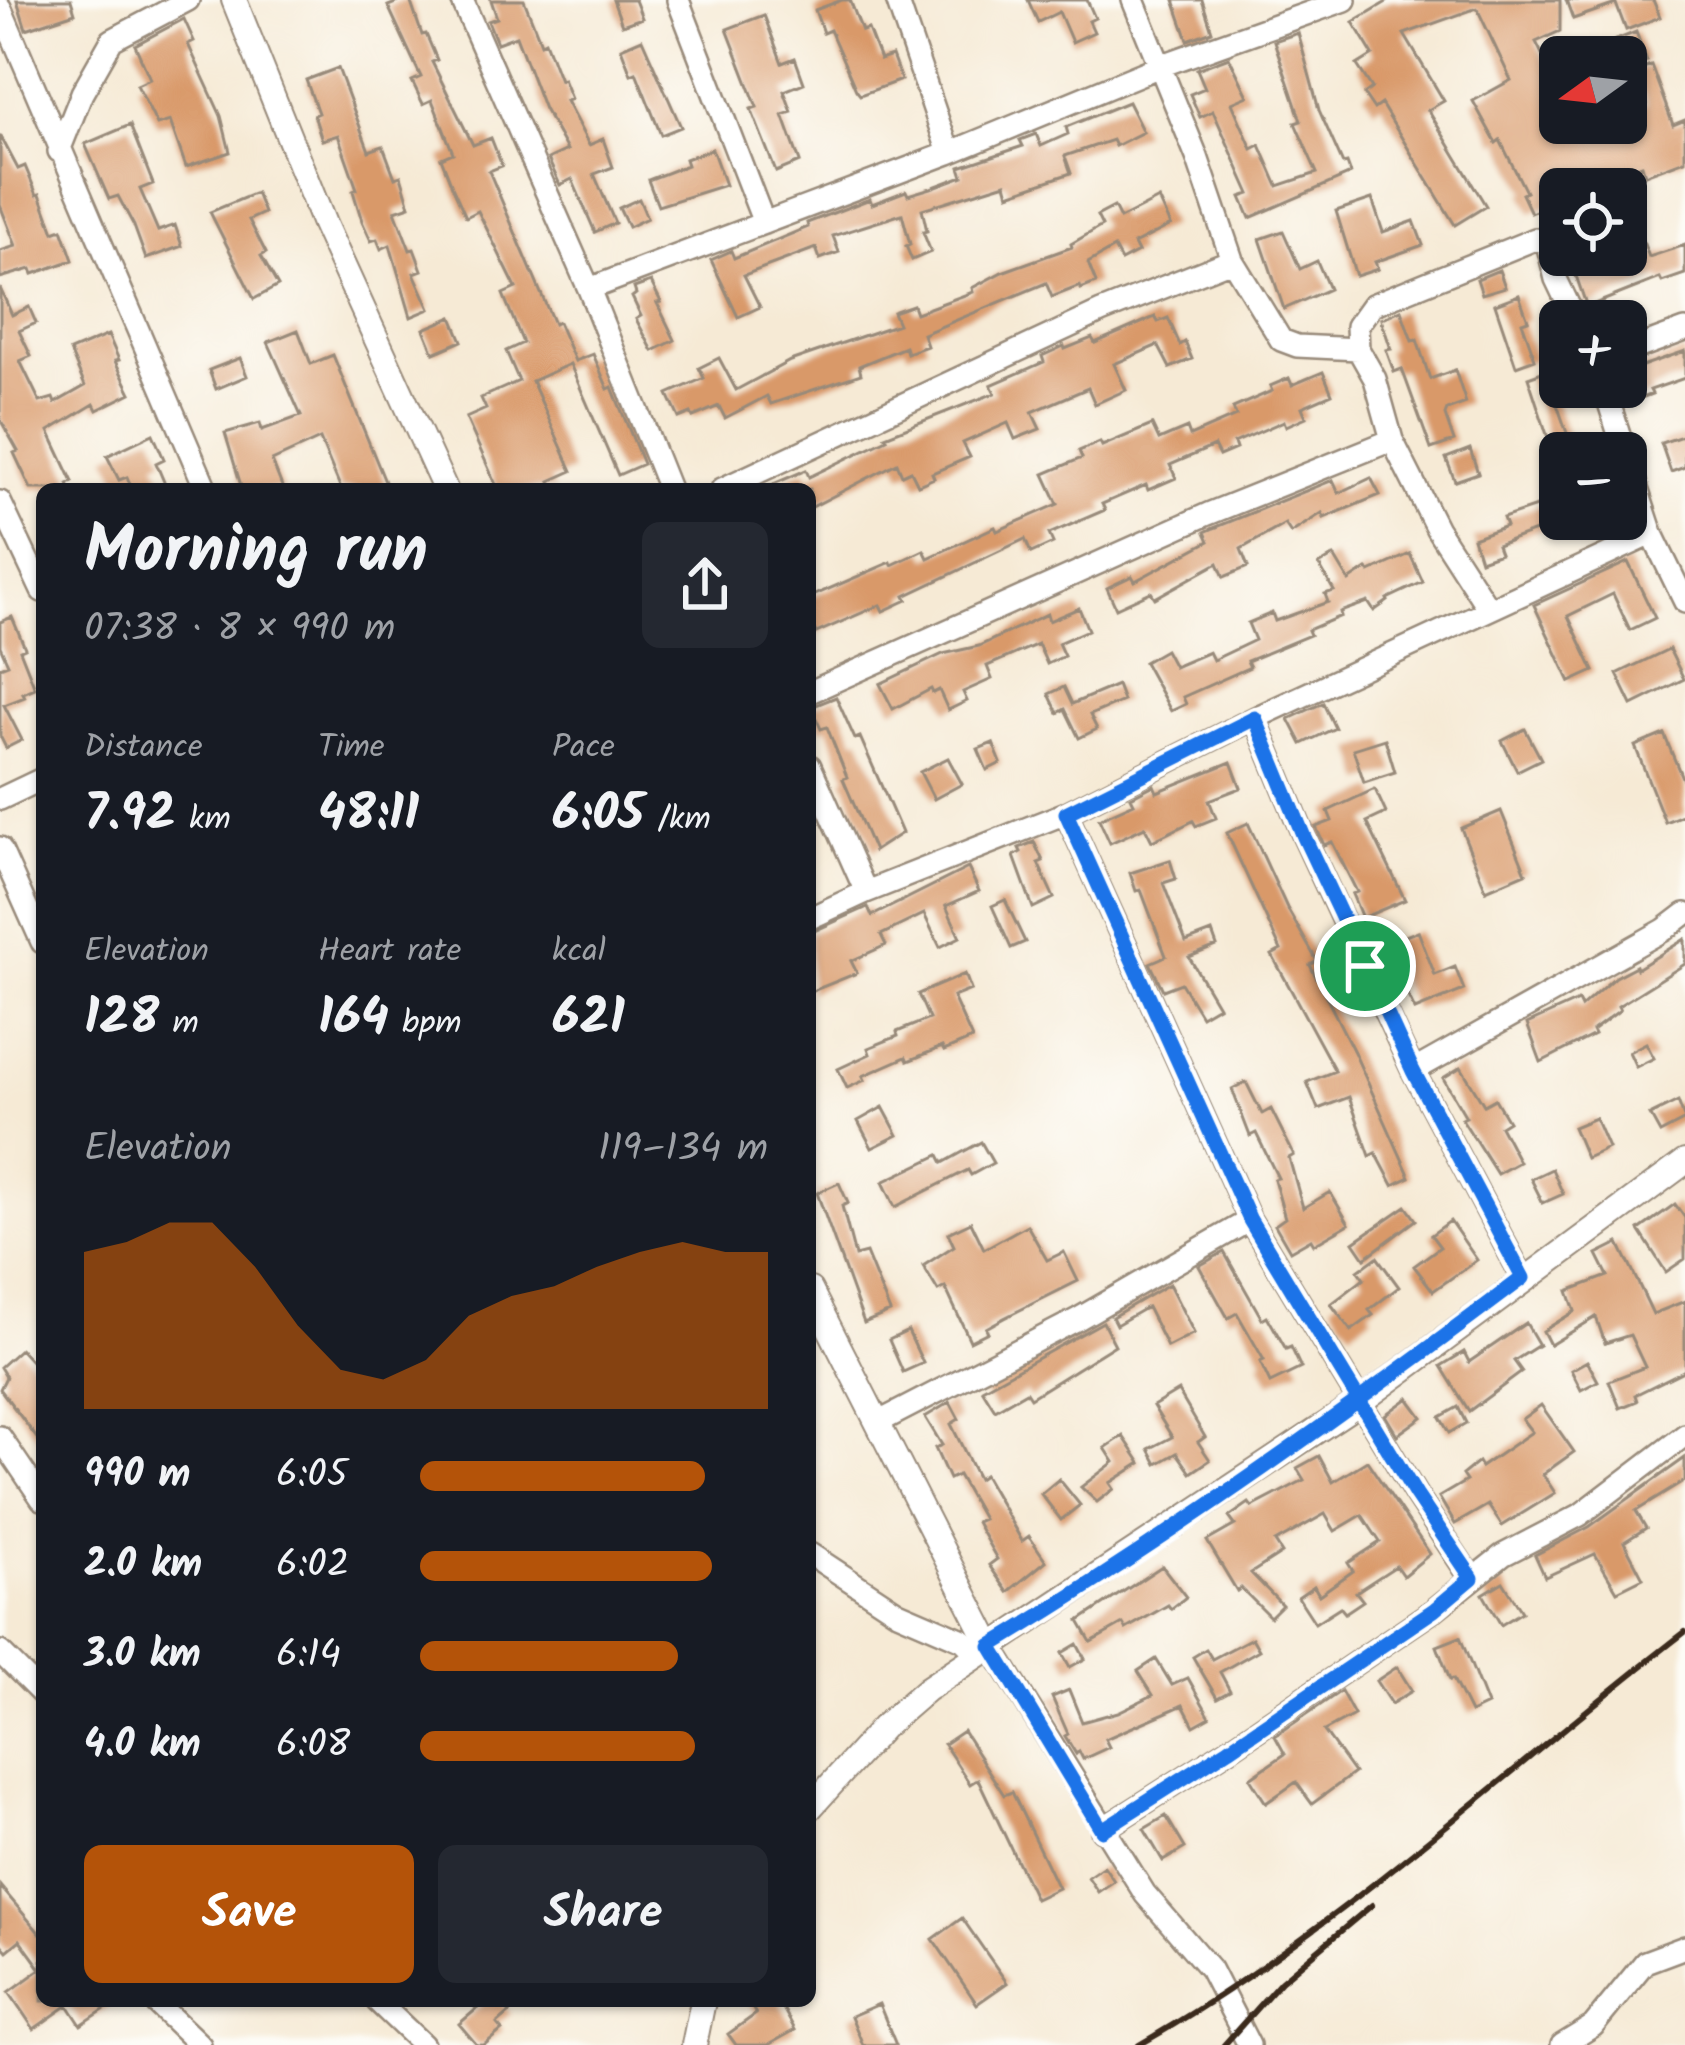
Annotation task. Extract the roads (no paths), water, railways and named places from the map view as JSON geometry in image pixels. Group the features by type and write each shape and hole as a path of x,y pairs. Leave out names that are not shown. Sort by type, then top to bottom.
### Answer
{"street":[{"path":"59,151 82,93 112,40 188,0"},
{"path":"234,0 325,224 442,483"},
{"path":"462,0 590,289 667,483"},
{"path":"678,0 764,223"},
{"path":"897,0 949,153"},
{"path":"1133,0 1232,260 1281,340 1298,346 1358,349"},
{"path":"590,289 949,153 1160,66 1346,0"},
{"path":"0,7 203,483"},
{"path":"1488,608 1437,530 1392,440 1375,379 1358,349 1357,326 1372,305 1535,239 1547,243 1566,300"},
{"path":"735,483 1101,312 1232,260"},
{"path":"1647,344 1685,330"},
{"path":"816,689 1208,514 1392,440"},
{"path":"0,502 36,578"},
{"path":"1647,519 1652,534 1676,555 1685,602"},
{"path":"816,915 1066,813 1255,718 1652,534"},
{"path":"1255,718 1304,837 1413,1071 1523,1278"},
{"path":"816,780 866,892"},
{"path":"0,799 36,784"},
{"path":"1066,813 1250,1220 1472,1578"},
{"path":"0,848 36,929"},
{"path":"1413,1071 1685,914"},
{"path":"816,1801 883,1727 927,1689 1360,1402 1685,1162"},
{"path":"877,1423 1078,1319 1250,1220"},
{"path":"816,1302 984,1650 1145,1894 1210,1970 1250,2045"},
{"path":"1102,1830 1434,1610 1503,1555 1580,1515 1685,1435"},
{"path":"0,1437 36,1490"},
{"path":"816,1559 898,1612 984,1650"},
{"path":"0,1652 36,1688"},
{"path":"1562,2045 1593,2026 1645,1962 1685,1947"},
{"path":"160,2007 200,2045"},
{"path":"383,2007 423,2045"},
{"path":"694,2045 702,2007"}],"railway":[{"path":"1139,2045 1212,2001 1351,1901 1685,1632"},
{"path":"1224,2045 1281,1981 1372,1905"}]}
